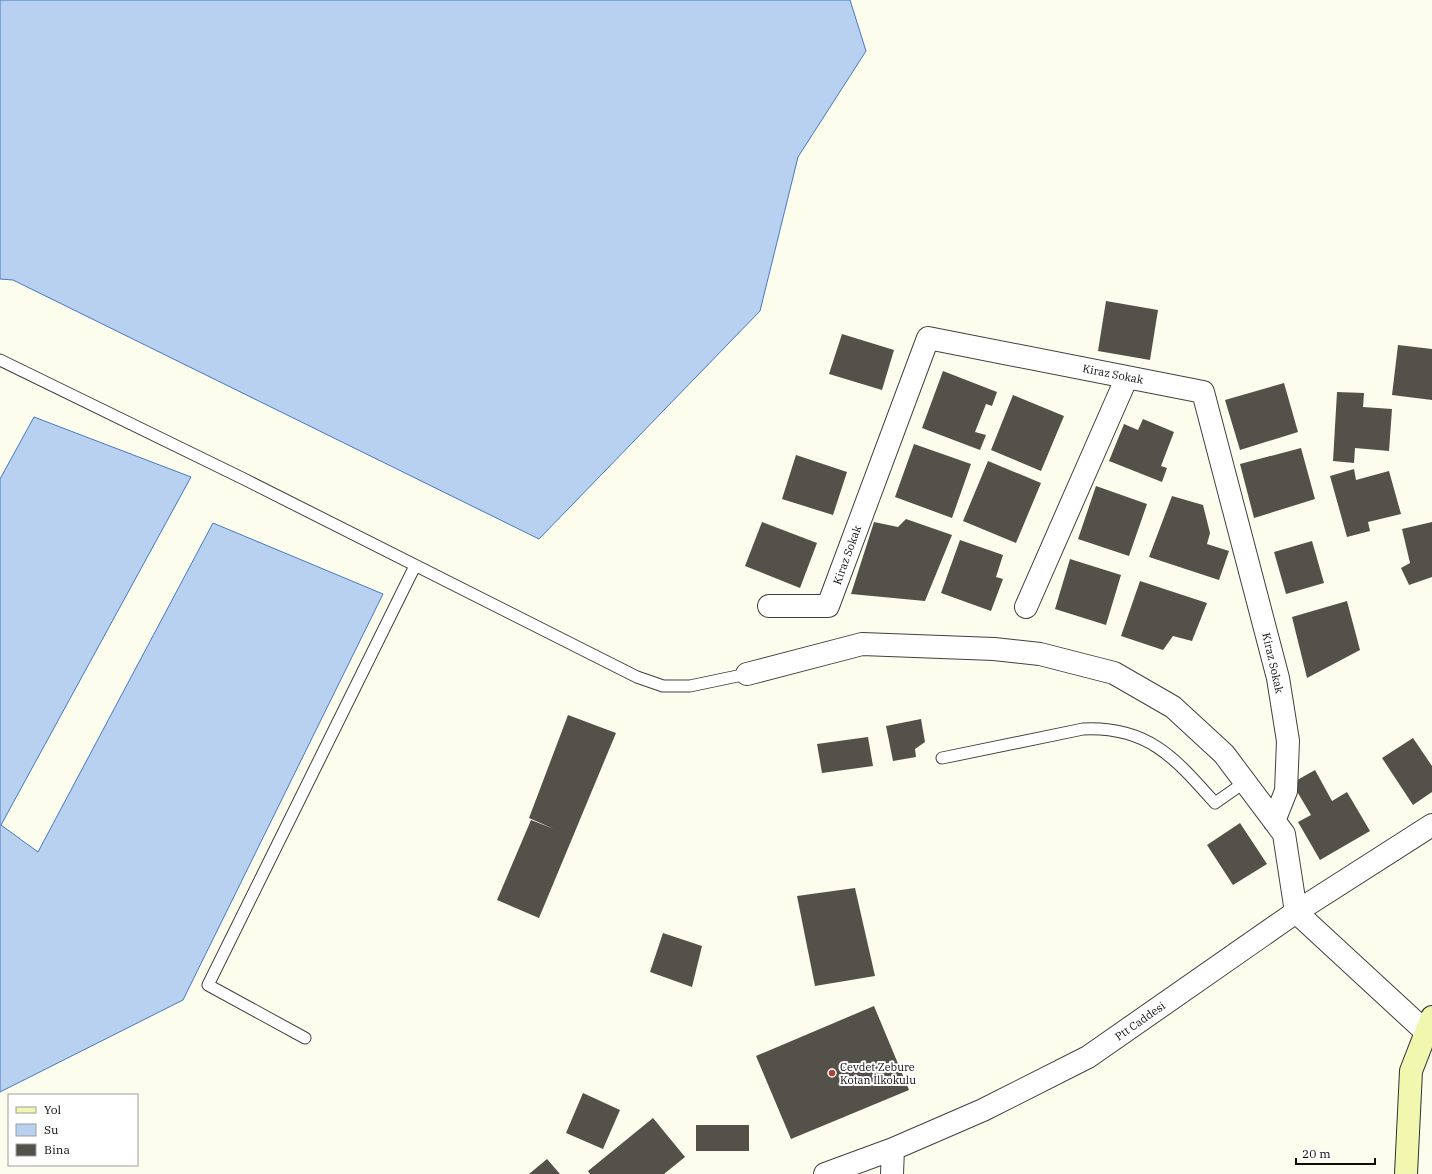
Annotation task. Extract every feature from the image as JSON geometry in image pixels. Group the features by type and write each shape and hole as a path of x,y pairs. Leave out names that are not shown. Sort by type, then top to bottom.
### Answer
{"main road":[{"path":"1406,1174 1411,1071 1429,1024"}],"street":[{"name":"Kiraz Sokak","path":"769,606 828,606 928,338 1203,392 1278,678 1288,741 1286,791 1274,821"},
{"path":"1026,607 1127,377"},
{"path":"747,674 862,644 994,649 1040,654 1114,673 1172,707 1224,754 1284,834 1296,912 1429,1024"},
{"name":"Ptt Caddesi","path":"825,1174 893,1150 983,1110 1088,1057 1296,912 1432,825"},
{"path":"892,1174 893,1150"}],"lane":[{"path":"0,360 244,479 637,677 663,686 690,686 747,674"},
{"path":"305,1038 208,985 415,566"},
{"path":"942,758 1083,729 1102,728 1127,732 1154,744 1194,779 1215,803 1245,782"}],"water":[{"path":"0,0 850,0 866,51 798,157 760,311 539,539 13,280 0,279"},
{"path":"34,417 191,477 1,825 38,852 213,523 383,594 183,1000 0,1092 0,479"}],"building":[{"path":"1106,301 1158,310 1150,360 1098,351"},
{"path":"842,334 894,350 882,390 829,374"},
{"path":"1398,345 1432,349 1432,400 1392,395"},
{"path":"943,371 997,392 992,406 986,404 975,432 986,435 980,450 922,428"},
{"path":"1284,383 1298,432 1240,450 1225,400"},
{"path":"1337,392 1364,393 1363,407 1392,409 1389,451 1355,448 1354,463 1333,461"},
{"path":"1013,395 1064,416 1041,471 991,450"},
{"path":"1143,419 1174,432 1161,466 1167,468 1162,482 1109,461 1124,424 1138,430"},
{"path":"914,444 971,464 952,518 895,497"},
{"path":"1301,448 1315,499 1254,518 1240,464"},
{"path":"796,455 847,472 833,515 782,499"},
{"path":"988,461 1041,483 1016,543 963,521"},
{"path":"1354,469 1356,480 1389,471 1401,514 1368,522 1370,531 1347,537 1330,476"},
{"path":"1096,486 1147,504 1129,556 1078,539"},
{"path":"1172,496 1203,505 1210,533 1207,544 1229,551 1219,580 1149,557"},
{"path":"906,519 952,535 925,601 851,594 874,522 898,527"},
{"path":"762,522 817,543 800,588 745,566"},
{"path":"1432,522 1432,577 1409,585 1401,568 1410,563 1402,529"},
{"path":"960,540 1003,555 996,577 1003,579 991,611 941,593"},
{"path":"1312,541 1324,583 1286,594 1274,552"},
{"path":"1070,559 1121,575 1106,625 1055,609"},
{"path":"1140,581 1207,603 1192,641 1173,636 1163,650 1121,636"},
{"path":"1347,601 1360,650 1307,678 1292,617"},
{"path":"568,715 616,733 539,918 497,900 531,820 554,829 529,818"},
{"path":"921,719 925,742 915,749 916,757 893,761 886,726"},
{"path":"868,737 873,766 822,773 817,744"},
{"path":"1413,738 1432,766 1432,792 1413,805 1382,758"},
{"path":"1315,770 1332,801 1347,792 1370,831 1320,860 1298,822 1311,815 1292,783"},
{"path":"1240,823 1267,864 1233,885 1207,845"},
{"path":"855,888 875,976 815,986 797,896"},
{"path":"663,933 702,946 692,987 650,972"},
{"name":"Cevdet Zebure Kotan İlkokulu","path":"874,1006 909,1090 791,1139 756,1056"},
{"path":"583,1093 620,1110 603,1149 566,1133"},
{"path":"653,1118 685,1157 664,1174 590,1174 588,1171"},
{"path":"696,1125 749,1125 749,1151 696,1151"},
{"path":"547,1159 560,1174 529,1174"}],"place":[{"name":"Cevdet Zebure Kotan İlkokulu","path":"832,1073"}]}
